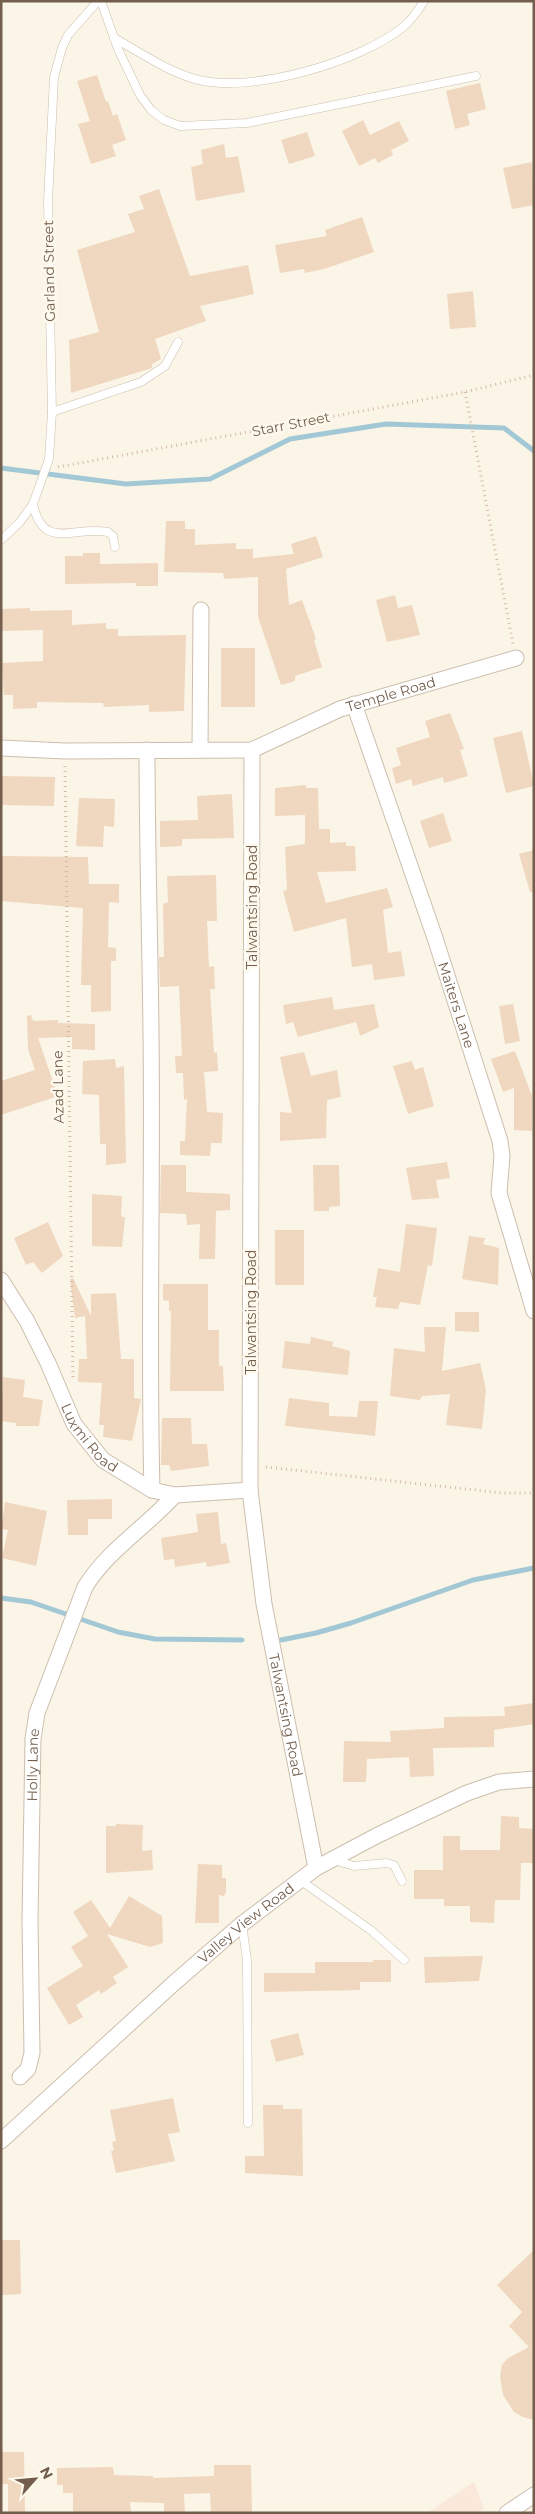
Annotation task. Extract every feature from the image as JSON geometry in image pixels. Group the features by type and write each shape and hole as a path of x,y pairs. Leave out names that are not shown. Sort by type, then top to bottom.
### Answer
{"street":[{"path":"200,750 201,610"},
{"name":"Temple Road","path":"1,748 65,751 252,750 354,704 516,658"},
{"name":"Maiters Lane","path":"354,704 435,938 500,1141 502,1156 499,1193 534,1310"},
{"path":"147,750 147,887 151,1034 150,1389 152,1490"},
{"name":"Talwantsing Road","path":"252,750 250,1490 264,1604 316,1868"},
{"name":"Luxmi Road","path":"1,1280 35,1337 74,1424 103,1460 152,1490 175,1495 250,1490"},
{"name":"Holly Lane","path":"20,2077 28,2069 32,2053 30,1922 34,1733 38,1713 86,1587 106,1558 156,1516 175,1495"},
{"name":"Valley View Road","path":"1,2141 174,1983 242,1924 316,1868 467,1793 499,1782 534,1779"},
{"path":"507,2513 534,2495"}],"lane":[{"path":"100,1 114,38 140,95 151,110 164,120 180,126 247,123 476,76"},
{"name":"Garland Street","path":"1,540 20,522 33,504 46,470 52,412 48,201 54,77 62,48 68,35 100,1"},
{"path":"114,38 182,74 199,80 234,84 318,68 375,45 404,26 424,1"},
{"path":"52,412 141,382 165,366 178,342"},
{"path":"33,504 36,520 43,529 54,533 108,532 113,536 114,547"},
{"path":"332,1860 354,1866 387,1863 394,1865 402,1881"},
{"path":"300,1880 372,1931 404,1960"},
{"path":"242,1924 247,1960 248,2123"}],"path":[{"name":"Starr Street","path":"46,470 465,392 534,374"},
{"path":"465,392 516,658"},
{"name":"Azad Lane","path":"65,751 73,1384"},
{"path":"251,1465 502,1493 534,1493"}],"shaded area":[{"path":"474,2482 484,2509 477,2513 427,2513"}],"building":[{"path":"97,75 106,102 108,101 113,116 117,114 126,140 112,145 116,156 91,164 78,124 90,121 77,81"},
{"path":"480,83 486,109 467,114 470,125 455,129 446,91"},
{"path":"363,120 370,135 399,121 409,141 391,150 393,155 378,163 375,158 359,166 342,131"},
{"path":"307,132 315,156 289,164 281,140"},
{"path":"224,144 226,158 238,156 245,192 196,201 191,167 203,164 201,150"},
{"path":"532,162 534,205 512,209 503,168"},
{"path":"159,189 190,276 248,265 254,294 200,306 206,321 155,339 161,359 152,364 152,368 71,393 69,340 99,332 77,250 135,232 128,214 144,209 139,196"},
{"path":"362,217 374,252 324,269 305,273 304,269 280,273 275,245 327,236 325,230"},
{"path":"473,291 476,327 450,329 447,294"},
{"path":"166,521 185,521 185,529 195,529 195,545 236,543 236,549 253,549 253,558 294,554 291,544 316,536 323,557 286,569 289,605 302,600 316,639 314,640 322,667 295,676 295,681 281,685 258,617 258,577 224,579 223,573 164,572"},
{"path":"83,553 100,553 100,564 158,563 158,586 136,586 136,583 65,584 65,556 83,556"},
{"path":"395,595 398,608 412,605 420,635 387,642 376,600"},
{"path":"30,608 30,611 72,610 72,625 106,623 106,629 118,629 118,636 186,635 184,711 149,712 149,705 104,707 103,703 37,702 37,708 13,709 13,695 4,695 2,663 43,661 43,630 1,631 1,609"},
{"path":"221,648 255,648 255,707 221,707"},
{"path":"450,713 464,749 460,750 468,776 444,783 443,777 413,786 411,779 396,784 392,768 401,765 396,748 430,737 425,721"},
{"path":"522,731 534,786 506,793 493,738"},
{"path":"1,776 55,777 54,806 1,805"},
{"path":"306,785 306,788 318,788 319,829 330,829 330,843 346,842 346,846 355,846 356,871 317,872 326,903 387,888 393,907 383,910 388,953 401,951 405,976 374,980 372,964 352,967 346,918 294,932 283,891 287,890 285,847 305,844 305,815 275,816 275,788"},
{"path":"232,794 234,838 182,839 182,846 160,847 160,821 198,820 197,796"},
{"path":"79,798 115,799 114,827 104,826 103,847 76,846"},
{"path":"443,813 452,841 429,848 420,821"},
{"path":"534,850 534,892 530,892 519,854"},
{"path":"1,856 88,857 89,884 119,884 119,903 109,902 108,947 116,948 116,961 111,961 111,1011 91,1012 91,985 81,985 83,908 1,901"},
{"path":"216,875 217,921 207,921 209,967 214,966 215,989 210,989 214,1053 217,1052 218,1071 204,1072 207,1112 223,1113 222,1143 211,1143 210,1156 180,1155 180,1141 185,1141 187,1099 184,1100 183,1073 176,1073 175,1056 182,1056 179,986 160,987 159,957 164,957 163,904 168,902 167,876"},
{"path":"332,997 334,1010 374,1004 379,1027 360,1036 356,1022 298,1037 293,1022 286,1024 283,1005"},
{"path":"513,1004 520,1041 505,1044 499,1006"},
{"path":"31,1015 33,1021 58,1020 58,1023 95,1024 95,1050 72,1049 72,1037 38,1038 58,1096 1,1115 1,1081 35,1070 28,1049 27,1016"},
{"path":"515,1051 532,1096 532,1131 514,1130 514,1088 503,1092 491,1059"},
{"path":"304,1052 311,1076 337,1070 341,1097 327,1100 326,1138 280,1141 280,1112 292,1113 280,1057"},
{"path":"115,1059 116,1068 124,1066 126,1163 106,1165 106,1144 100,1144 99,1095 82,1094 83,1061"},
{"path":"412,1061 415,1070 423,1067 434,1106 408,1114 393,1066"},
{"path":"447,1162 450,1178 436,1180 439,1198 412,1200 406,1168"},
{"path":"161,1165 186,1165 186,1192 230,1194 230,1210 216,1211 215,1259 199,1259 200,1224 187,1225 186,1214 160,1213"},
{"path":"313,1165 339,1165 340,1206 329,1207 329,1211 314,1211"},
{"path":"92,1194 122,1196 121,1216 125,1218 122,1247 92,1246"},
{"path":"48,1222 63,1256 42,1273 33,1262 26,1265 14,1238"},
{"path":"406,1224 437,1228 432,1266 428,1265 420,1305 400,1302 398,1309 375,1307 377,1297 373,1297 378,1268 400,1272"},
{"path":"275,1230 304,1230 304,1285 275,1285"},
{"path":"469,1236 485,1238 483,1244 499,1248 498,1285 462,1279"},
{"path":"73,1278 91,1316 91,1294 116,1293 121,1359 134,1359 134,1398 141,1399 132,1441 103,1437 104,1425 99,1425 102,1383 78,1382 79,1359 87,1359 85,1316 75,1318 70,1279"},
{"path":"163,1284 208,1284 208,1330 219,1330 219,1366 223,1366 224,1391 170,1391 171,1311 169,1311 169,1301 163,1300"},
{"path":"455,1312 479,1312 479,1332 455,1331"},
{"path":"424,1327 446,1327 442,1371 480,1363 486,1390 482,1429 446,1425 450,1394 422,1396 420,1400 390,1396 394,1348 425,1352"},
{"path":"311,1337 333,1342 332,1346 350,1351 348,1375 282,1368 285,1341 310,1344"},
{"path":"3,1377 25,1380 23,1397 43,1400 39,1426 16,1426 16,1423 1,1421"},
{"path":"289,1398 329,1403 329,1416 357,1417 359,1401 378,1401 375,1436 285,1426"},
{"path":"162,1418 191,1418 192,1444 207,1444 209,1466 171,1471 169,1465 161,1465"},
{"path":"112,1499 112,1519 88,1519 88,1535 68,1535 67,1500"},
{"path":"5,1502 47,1511 36,1566 2,1558 8,1530 1,1529"},
{"path":"218,1512 221,1544 226,1543 230,1563 207,1567 206,1562 175,1567 174,1559 164,1560 161,1538 198,1532 196,1514"},
{"path":"534,1703 534,1724 494,1730 494,1747 433,1748 434,1776 410,1777 409,1757 367,1759 366,1782 343,1782 344,1741 391,1742 390,1731 444,1728 444,1717 505,1716 504,1707"},
{"path":"501,1816 519,1817 519,1828 534,1829 534,1863 521,1863 520,1900 495,1900 494,1923 470,1922 470,1906 444,1906 444,1899 414,1899 414,1870 443,1870 443,1836 460,1836 460,1850 500,1850"},
{"path":"116,1824 143,1825 142,1851 152,1850 153,1870 106,1873 106,1826 116,1826"},
{"path":"198,1864 222,1865 222,1878 226,1878 226,1892 224,1896 219,1895 219,1923 195,1923"},
{"path":"129,1896 162,1916 163,1943 150,1947 107,1934 128,1967 113,1977 117,1983 101,1994 99,1990 76,2005 83,2017 69,2025 47,1988 83,1966 71,1947 88,1936 73,1912 91,1900 110,1928"},
{"path":"483,1956 479,1981 425,1983 424,1957"},
{"path":"373,1960 391,1960 391,1982 360,1982 360,1990 264,1992 264,1973 315,1973 315,1962 373,1962"},
{"path":"298,2033 304,2055 276,2062 270,2040"},
{"path":"173,2098 180,2132 168,2134 175,2161 116,2173 111,2151 114,2150 112,2142 116,2141 110,2110"},
{"path":"263,2105 283,2105 283,2109 302,2109 303,2176 245,2173 245,2156 264,2156"},
{"path":"1,2240 20,2240 21,2294 1,2295"},
{"path":"534,2250 534,2420 514,2412 503,2395 500,2376 502,2365 508,2358 529,2347 509,2326 522,2312 497,2285"},
{"path":"1,2452 24,2452 25,2513 8,2513 8,2484 1,2484"},
{"path":"214,2465 251,2465 252,2513 211,2513 210,2493 184,2494 185,2513 164,2513 164,2503 130,2502 131,2513 73,2513 73,2493 63,2493 63,2485 57,2485 57,2468 113,2467 114,2475 153,2476 153,2478 214,2476"}],"waterway":[{"path":"1,468 126,484 210,479 290,439 386,424 504,428 534,451"},
{"path":"281,1640 351,1623 473,1580 534,1568"},
{"path":"1,1598 31,1602 118,1632 155,1639 242,1640"}]}
